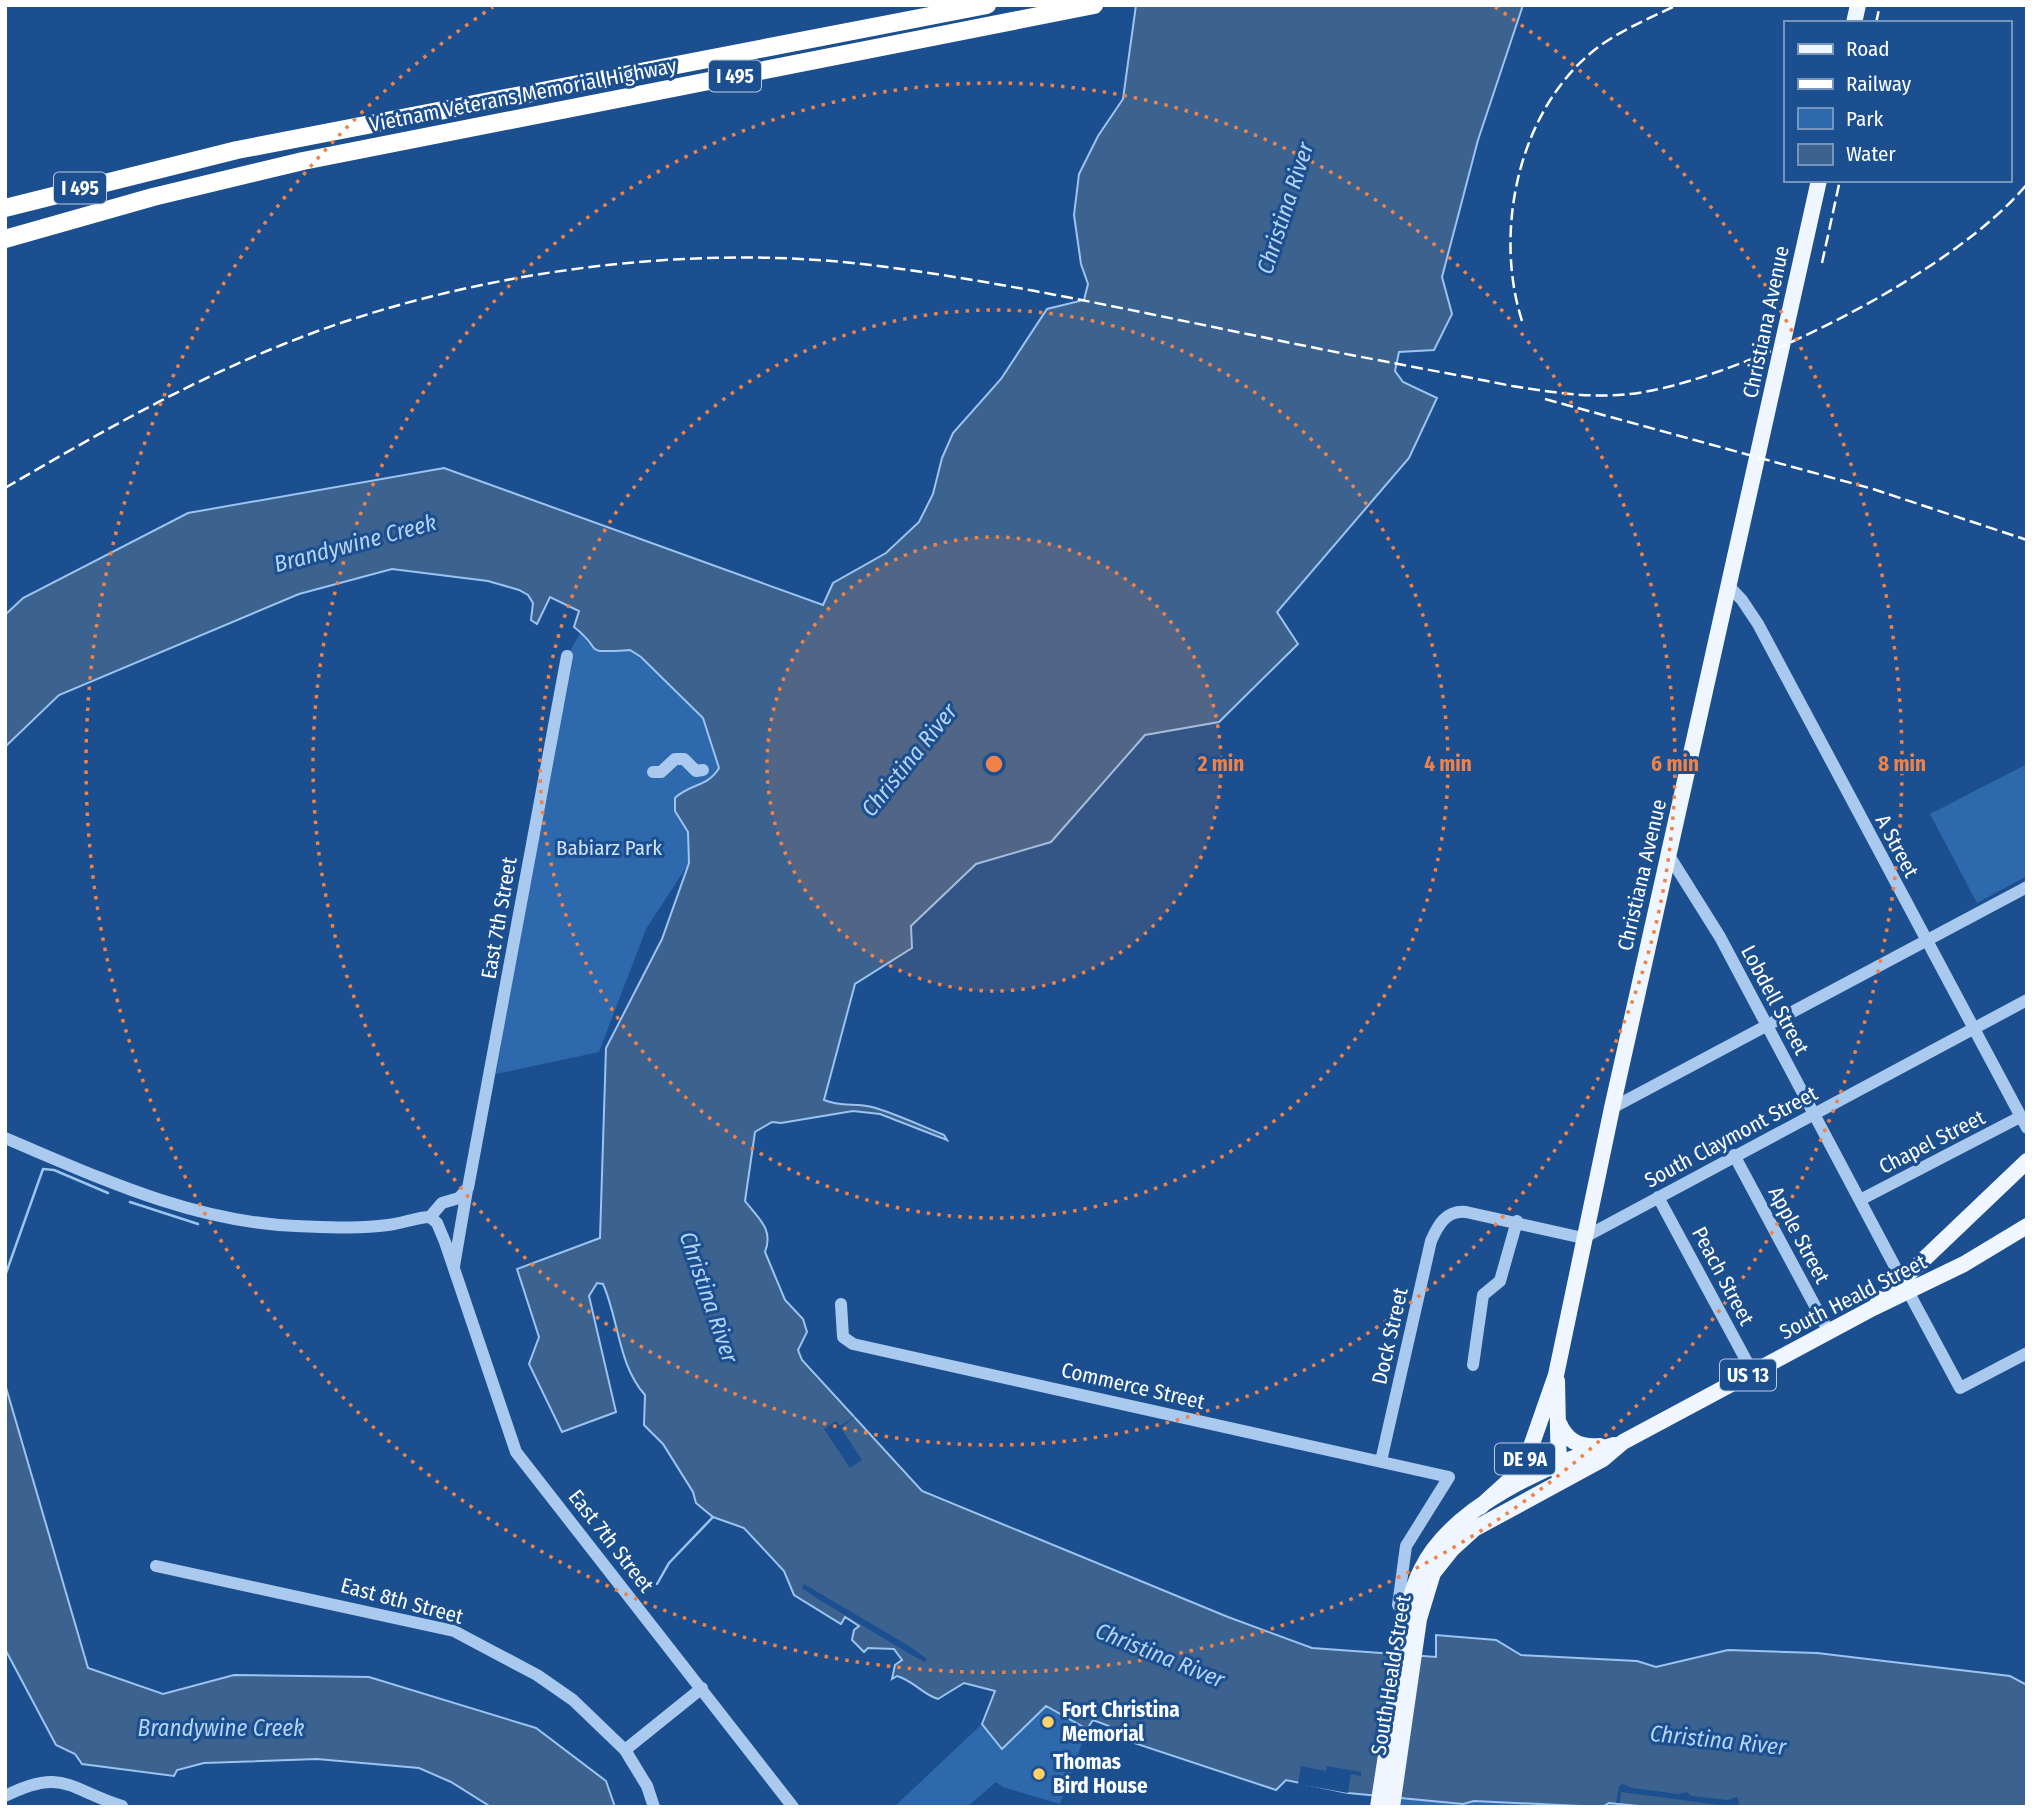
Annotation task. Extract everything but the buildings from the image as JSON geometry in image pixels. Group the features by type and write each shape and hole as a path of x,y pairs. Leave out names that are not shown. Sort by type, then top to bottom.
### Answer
{"highway":[{"name":"Vietnam Veterans Memorial Highway","path":"11,206 169,165 987,5"},
{"name":"Vietnam Veterans Memorial Highway","path":"5,239 153,197 376,147 1094,5"}],"main road":[{"name":"Christiana Avenue","path":"1554,1466 1556,1376 1583,1238 1819,182"},
{"name":"US 13","path":"1905,1285 2027,1161"},
{"path":"1973,1214 1956,1242 1969,1254 1983,1250"},
{"name":"South Heald Street","path":"1392,1807 1419,1619 1431,1565 1451,1530 1480,1507 1554,1466 1623,1443 1873,1308 1905,1285 1983,1250 2027,1226"},
{"name":"Christiana Avenue","path":"1556,1376 1546,1398 1554,1466 1559,1484"},
{"name":"DE 9A","path":"1480,1507 1521,1467 1532,1443 1546,1398"},
{"path":"1556,1415 1563,1434 1577,1444 1587,1447 1623,1443"},
{"name":"South Heald Street","path":"1431,1565 1474,1530 1603,1459 1623,1443"},
{"name":"US 13","path":"1378,1807 1407,1611 1431,1565"}],"street":[{"name":"A Street","path":"1728,585 1758,624 2023,1123"},
{"name":"East 7th Street","path":"454,1269 567,656"},
{"path":"653,772 661,772 675,759 684,759 696,771 703,770"},
{"name":"Lobdell Street","path":"1668,854 1703,907 1961,1388 2027,1353"},
{"path":"1612,1108 2027,887"},
{"name":"South Claymont Street","path":"1583,1238 2027,1000"},
{"name":"Chapel Street","path":"1860,1200 2023,1123"},
{"path":"5,1138 124,1188 215,1217 295,1226 372,1227 430,1217 442,1203 459,1198 468,1188"},
{"name":"Apple Street","path":"1734,1156 1829,1332"},
{"name":"Peach Street","path":"1658,1197 1753,1373"},
{"name":"Dock Street","path":"1381,1461 1431,1241 1441,1221 1460,1211 1517,1221"},
{"name":"East 7th Street","path":"430,1217 438,1223 516,1452 793,1807"},
{"path":"1473,1364 1483,1295 1500,1281 1517,1221 1583,1238"},
{"name":"Commerce Street","path":"841,1304 843,1337 853,1344 1449,1477 1406,1546 1398,1605"},
{"name":"East 8th Street","path":"156,1566 454,1631 561,1689 625,1750 647,1786 654,1807"},
{"path":"625,1750 702,1689"},
{"path":"5,1796 37,1782 60,1781 122,1806"}],"green space":[{"name":"Babiarz Park","path":"581,632 587,642 598,651 622,649 635,654 690,704 705,723 719,768 711,781 681,792 675,811 688,832 689,863 646,929 599,1052 496,1074 567,656"},
{"path":"2027,764 2027,876 1977,903 1930,814"},
{"path":"1046,1706 1087,1729 1060,1804 1003,1787 996,1782 967,1807 894,1807 982,1724 1002,1749"},
{"path":"1477,1794 1654,1807 1398,1807 1400,1796 1442,1801"}],"water":[{"path":"1136,5 1523,5 1478,140 1442,277 1452,314 1434,350 1399,352 1395,371 1403,382 1437,398 1409,458 1277,612 1298,644 1219,722 1145,735 1051,842 976,864 911,926 912,948 855,984 824,1100 881,1110 944,1135 947,1140 880,1114 853,1111 781,1123 772,1122 755,1132 745,1201 766,1230 768,1237 765,1252 785,1300 803,1319 807,1332 798,1350 802,1360 922,1491 1228,1617 1312,1648 1436,1657 1436,1635 1496,1640 1521,1655 1637,1661 1656,1667 1728,1650 1817,1653 2010,1676 2027,1685 2027,1807 1649,1807 1609,1803 1602,1807 1474,1801 1463,1804 1348,1793 1286,1780 1276,1790 1113,1736 1109,1726 1093,1720 1087,1729 1046,1706 1002,1749 982,1724 995,1691 964,1683 938,1699 903,1678 897,1676 892,1679 895,1665 902,1660 894,1649 868,1648 864,1652 852,1640 854,1630 859,1626 845,1617 841,1624 794,1595 784,1571 744,1528 713,1517 696,1503 693,1492 663,1444 644,1425 645,1395 629,1370 603,1284 597,1283 589,1296 616,1412 562,1432 529,1364 539,1337 517,1269 600,1238 606,1048 662,939 689,863 688,832 675,811 675,798 709,779 719,768 703,718 641,657 630,650 595,649 574,627 579,611 550,597 537,624 531,620 533,603 528,595 519,590 488,581 392,569 299,594 59,695 5,747 5,615 23,598 188,513 444,468 823,605 833,583 886,553 919,522 933,494 942,458 953,433 1001,379 1047,309 1084,300 1088,284 1081,264 1074,215 1079,174 1098,136 1123,99"},
{"name":"Brandywine Creek","path":"5,1384 88,1668 163,1694 234,1675 369,1677 536,1728 606,1781 615,1807 491,1807 451,1782 419,1768 317,1759 204,1763 177,1770 174,1776 82,1764 75,1754 56,1745 5,1649"}],"pier":[{"path":"857,1415 841,1428 862,1460 850,1468 824,1429 836,1421 840,1426"},
{"path":"804,1584 927,1659 925,1662 910,1654 818,1599 802,1588"},
{"path":"1301,1766 1326,1771 1327,1766 1361,1772 1361,1776 1351,1774 1348,1793 1298,1784"},
{"path":"1623,1784 1632,1788 1678,1794 1687,1792 1691,1796 1727,1800 1737,1797 1739,1802 1738,1807 1735,1807 1621,1792 1620,1803 1616,1803 1619,1786"}],"waterway":[{"path":"5,1276 43,1169 54,1170 108,1193"},
{"path":"130,1202 198,1224"},
{"path":"657,1584 669,1563 713,1517"}],"railway":[{"path":"1522,321 1514,286 1512,210 1519,173 1531,137 1548,103 1570,73 1597,48 1626,30 1677,5"},
{"path":"1876,21 1880,5"},
{"path":"1822,263 1840,182"},
{"path":"5,488 107,429 177,393 248,359 352,319 424,298 498,282 573,269 649,261 799,259 871,265 1113,306 1512,386 1594,395 1644,392 1740,364 1795,341 1850,313 1904,283 1953,250 1995,217 2027,184"},
{"path":"2027,235 2027,271"},
{"path":"1545,399 1873,489 2027,540"}],"place":[{"name":"Fort Christina Memorial","path":"1048,1722"},
{"name":"Thomas Bird House","path":"1039,1774"}],"water label":[{"name":"Christina River","path":"1285,208"},
{"name":"Christina River","path":"909,760"},
{"name":"Christina River","path":"709,1297"},
{"name":"Christina River","path":"1160,1655"},
{"name":"Christina River","path":"1718,1740"}]}
